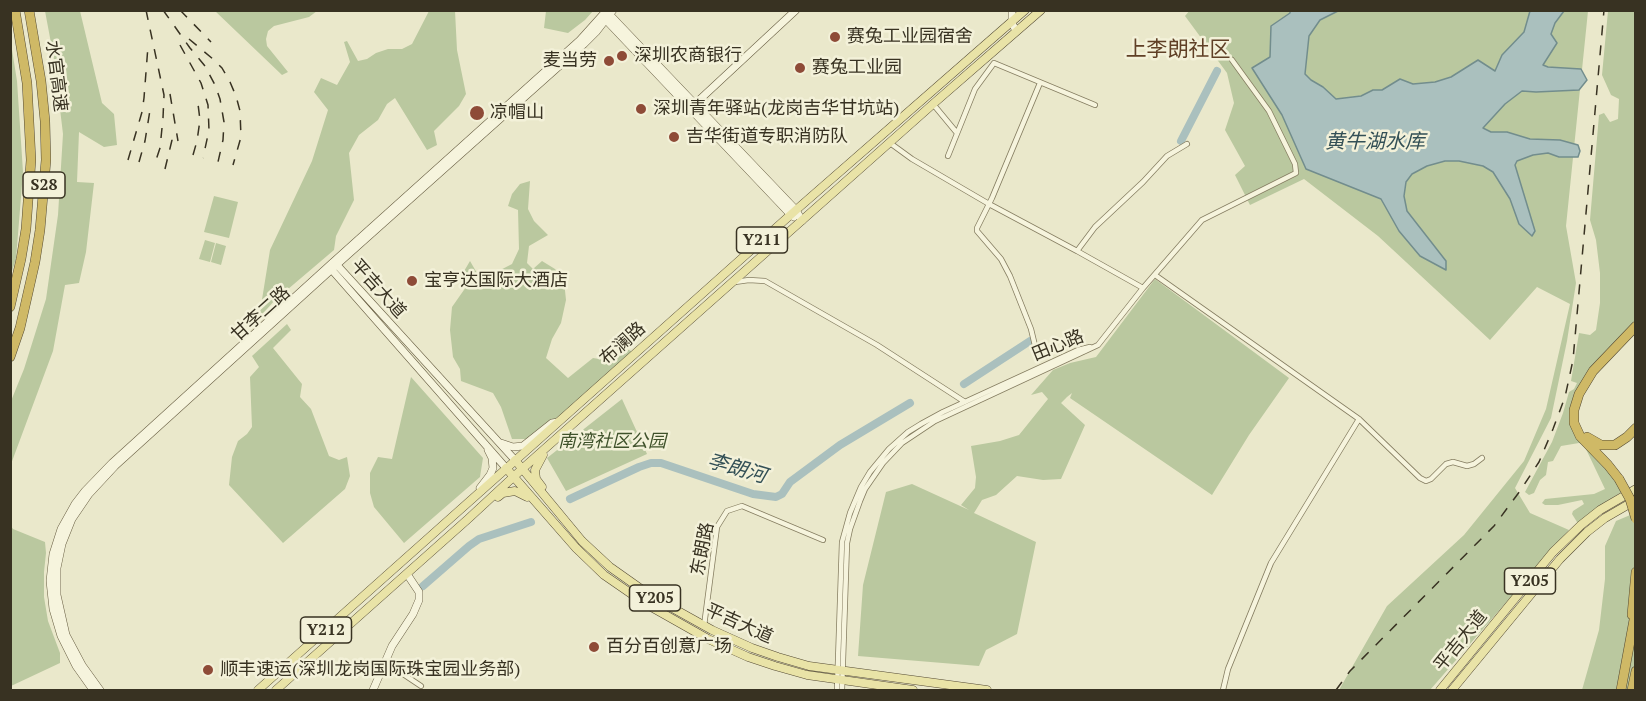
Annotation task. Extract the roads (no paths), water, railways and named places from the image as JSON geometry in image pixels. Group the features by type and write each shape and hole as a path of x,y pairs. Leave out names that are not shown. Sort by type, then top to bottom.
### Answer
{"highway":[{"name":"水官高速","path":"10,307 26,228 31,160 27,83 15,10"},
{"name":"水官高速","path":"10,357 20,328 35,262 45,171 45,121 29,10"},
{"path":"1633,331 1596,373 1582,395 1577,411 1577,422 1587,438 1608,446 1621,442 1635,428"},
{"path":"1633,331 1593,371 1579,394 1574,410 1574,423 1580,436 1619,479 1630,499 1635,519"},
{"path":"1629,654 1635,572"},
{"path":"1621,690 1635,609"},
{"path":"1632,690 1635,671"}],"main road":[{"path":"696,103 796,10"},
{"name":"布澜路","path":"258,690 1014,16 1025,10"},
{"name":"布澜路","path":"276,690 1041,10"},
{"path":"608,14 802,221"},
{"name":"甘李二路","path":"100,690 73,651 64,629 57,601 58,555 72,519 89,494 115,466 333,266 584,44 608,14"},
{"name":"甘李二路","path":"93,690 64,645 57,624 50,581 53,554 61,530 66,518 85,491 112,463 333,266 608,14"},
{"path":"1014,16 1016,31"},
{"path":"319,281 331,278 346,281 349,254"},
{"name":"平吉大道","path":"333,266 576,548 622,588 708,639 748,657 807,675 913,690"},
{"name":"平吉大道","path":"346,281 515,460 582,541 627,581 704,626 778,657 808,666 987,690"},
{"path":"489,432 502,444 520,447 552,423 558,422"},
{"path":"475,497 493,468 490,453 476,433"},
{"path":"554,441 540,459 535,470 536,479 552,499 556,511"},
{"name":"平吉大道","path":"1440,690 1553,552 1600,510 1635,489"},
{"path":"468,519 474,518 508,491 525,495 545,513"},
{"name":"平吉大道","path":"1452,690 1560,559 1587,532 1635,500"},
{"path":"374,690 392,646 413,614 419,600 420,592 407,574"}],"street":[{"path":"890,143 912,159 990,204 1143,288 1202,220 1296,173 1295,164 1269,111 1232,60"},
{"path":"948,156 975,88 994,63 1095,105"},
{"path":"1037,354 1031,329 1002,259 977,231 977,228 990,204 1040,82"},
{"path":"933,104 957,133"},
{"path":"1077,251 1095,227 1167,156 1187,144"},
{"path":"1155,275 1359,419 1420,478 1426,481 1446,464 1453,462 1467,466 1482,458"},
{"path":"735,282 765,281 877,345 966,404"},
{"name":"田心路","path":"840,680 842,542 856,499 870,472 898,440 921,424 1077,350 1098,345 1143,288"},
{"path":"1222,690 1228,669 1271,563 1359,419"},
{"name":"东朗路","path":"704,626 717,526 727,511 742,506 823,540"},
{"path":"385,662 421,686"},
{"path":"837,690 840,680"},
{"path":"840,680 842,690"}],"water":[{"name":"黄牛湖水库","path":"1290,11 1338,11 1320,20 1309,36 1305,74 1336,99 1361,96 1373,90 1382,90 1400,79 1413,84 1435,82 1451,77 1478,60 1495,71 1502,55 1524,32 1530,11 1564,11 1555,23 1551,34 1557,43 1543,65 1581,69 1587,80 1579,90 1522,91 1505,104 1483,128 1491,132 1507,132 1530,139 1560,140 1578,145 1580,151 1578,157 1559,157 1548,153 1533,155 1517,161 1515,165 1535,231 1532,236 1519,224 1510,199 1493,172 1483,166 1459,161 1445,161 1427,166 1412,174 1406,182 1404,196 1407,211 1446,261 1446,270 1420,256 1399,231 1381,199 1306,169 1282,115 1252,68 1270,57 1271,26"}],"waterway":[{"name":"李朗河","path":"1181,141 1217,71"},
{"name":"李朗河","path":"964,384 1030,341"},
{"name":"李朗河","path":"570,499 651,463 661,463 753,494 776,497 782,494 790,482 840,445 910,403"},
{"name":"李朗河","path":"423,586 479,539 531,522"}],"railway":[{"path":"146,10 164,95 160,148 154,166"},
{"path":"163,10 205,66 215,85 224,122 218,162"},
{"path":"180,10 211,42"},
{"path":"1336,690 1350,671 1494,526 1539,462 1553,429 1565,397 1573,360 1604,10"},
{"path":"189,39 222,68 236,96 240,111 241,137 233,165"},
{"path":"180,45 201,83 208,105 209,130 203,158"},
{"path":"128,160 142,112 148,46"},
{"path":"170,94 178,141"},
{"path":"193,155 200,120 197,96"},
{"path":"139,162 151,104"},
{"path":"165,169 172,131"}],"place":[{"name":"赛兔工业园宿舍","path":"835,37"},
{"name":"深圳农商银行","path":"622,56"},
{"name":"麦当劳","path":"609,61"},
{"name":"赛兔工业园","path":"800,68"},
{"name":"深圳青年驿站(龙岗吉华甘坑站)","path":"641,109"},
{"name":"凉帽山","path":"477,113"},
{"name":"吉华街道专职消防队","path":"674,137"},
{"name":"宝亨达国际大酒店","path":"412,281"},
{"name":"百分百创意广场","path":"594,647"},
{"name":"顺丰速运(深圳龙岗国际珠宝园业务部)","path":"208,670"}],"district":[{"name":"上李朗社区","path":"1178,50"}],"park label":[{"name":"南湾社区公园","path":"612,442"}]}
